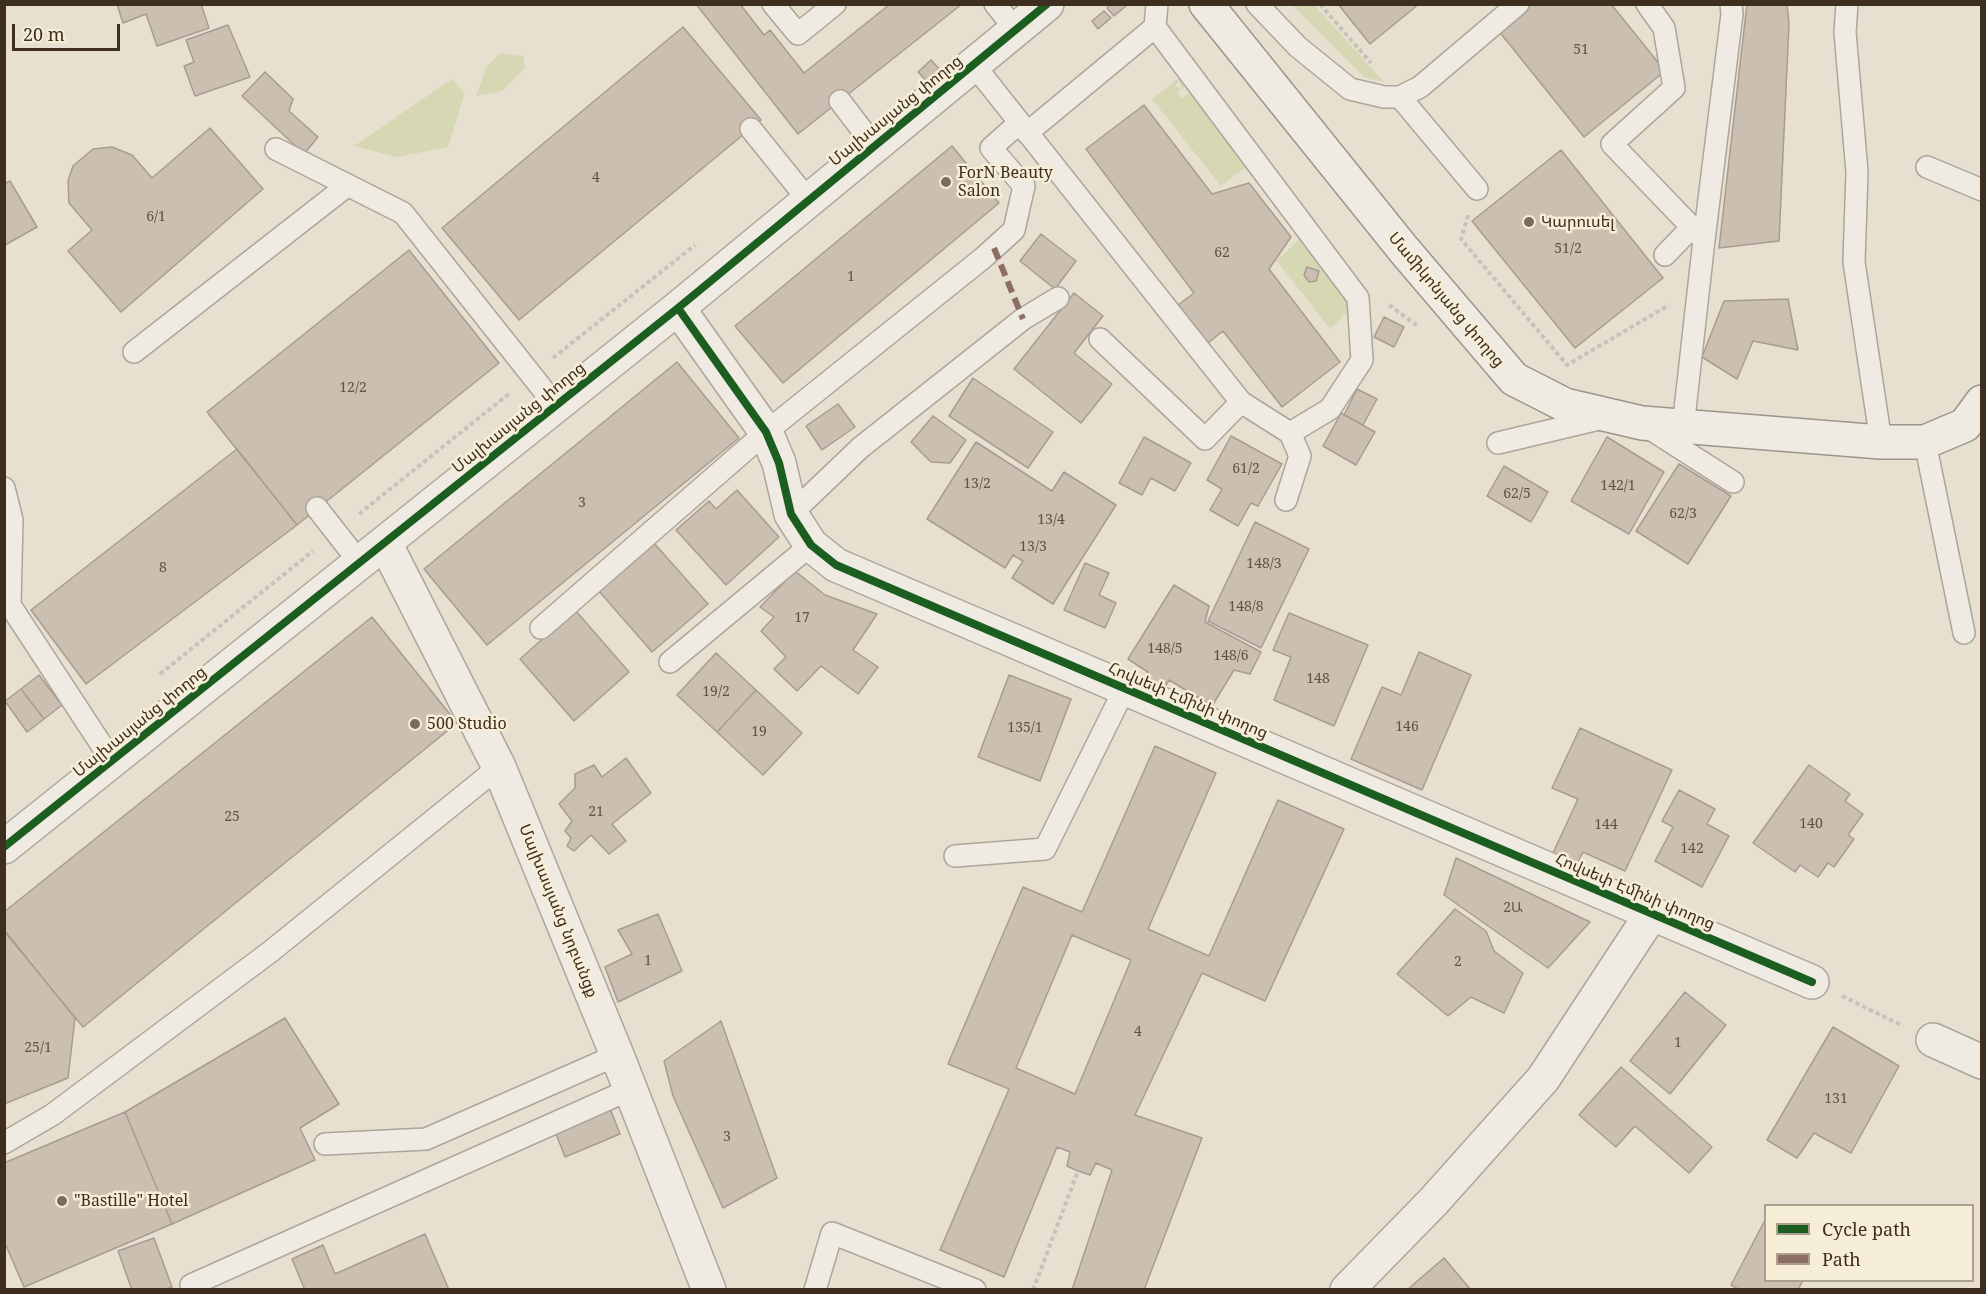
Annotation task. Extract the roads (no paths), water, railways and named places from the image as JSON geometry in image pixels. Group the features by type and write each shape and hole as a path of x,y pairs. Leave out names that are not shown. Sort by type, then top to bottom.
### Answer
{"street":[{"name":"Մալխասյանց փողոց","path":"4,847 678,308 1047,4"},
{"name":"Մամիկոնյանց փողոց","path":"1206,4 1505,371 1514,379 1565,405 1627,419 1683,427 1881,442 1925,442 1965,425 1982,402"},
{"name":"Հովսեփ Էմինի փողոց","path":"678,308 766,432 779,463 791,514 811,545 836,565 1812,982"},
{"name":"Մալխասյանց նրբանցք","path":"373,553 499,767 631,1089 709,1290"},
{"path":"1347,1290 1433,1203 1543,1079 1652,914"},
{"path":"1933,1040 1982,1062"}],"lane":[{"path":"773,4 798,34 835,4"},
{"path":"995,4 1015,29"},
{"path":"1157,4 1155,27 1358,298 1362,360 1330,409 1290,433"},
{"path":"1257,4 1298,47 1350,88 1384,98 1400,97 1420,87 1518,4"},
{"path":"1647,4 1664,28 1674,88 1612,144 1698,234"},
{"path":"1683,427 1698,287 1698,234 1732,14 1731,4"},
{"path":"1847,4 1845,32 1857,172 1854,262 1881,442"},
{"path":"541,628 766,432 983,258 1014,230 1024,186 991,148 1023,128 1155,27"},
{"path":"974,65 1241,402 1290,433 1300,456 1287,500"},
{"path":"1400,97 1477,189"},
{"path":"840,101 875,147"},
{"path":"751,129 809,201"},
{"path":"276,149 403,213 556,406"},
{"path":"1927,167 1982,190"},
{"path":"135,352 348,185"},
{"path":"1665,255 1698,234"},
{"path":"791,514 860,448 1023,319 1058,298"},
{"path":"1100,339 1205,439 1241,402"},
{"path":"1498,443 1627,419 1733,482"},
{"path":"1925,442 1964,633"},
{"path":"4,488 12,520 10,606 112,761"},
{"path":"317,508 336,532 373,553"},
{"path":"670,662 811,545"},
{"path":"955,856 1045,849 1125,688"},
{"path":"4,1143 52,1115 270,952 499,767"},
{"path":"325,1144 426,1139 617,1055"},
{"path":"191,1285 631,1089"},
{"path":"815,1290 832,1233 975,1290"}],"place":[{"name":"ForN Beauty Salon","path":"946,182"},
{"name":"Կարուսել","path":"1529,222"},
{"name":"500 Studio","path":"415,724"},
{"name":"\"Bastille\" Hotel","path":"62,1201"}]}
